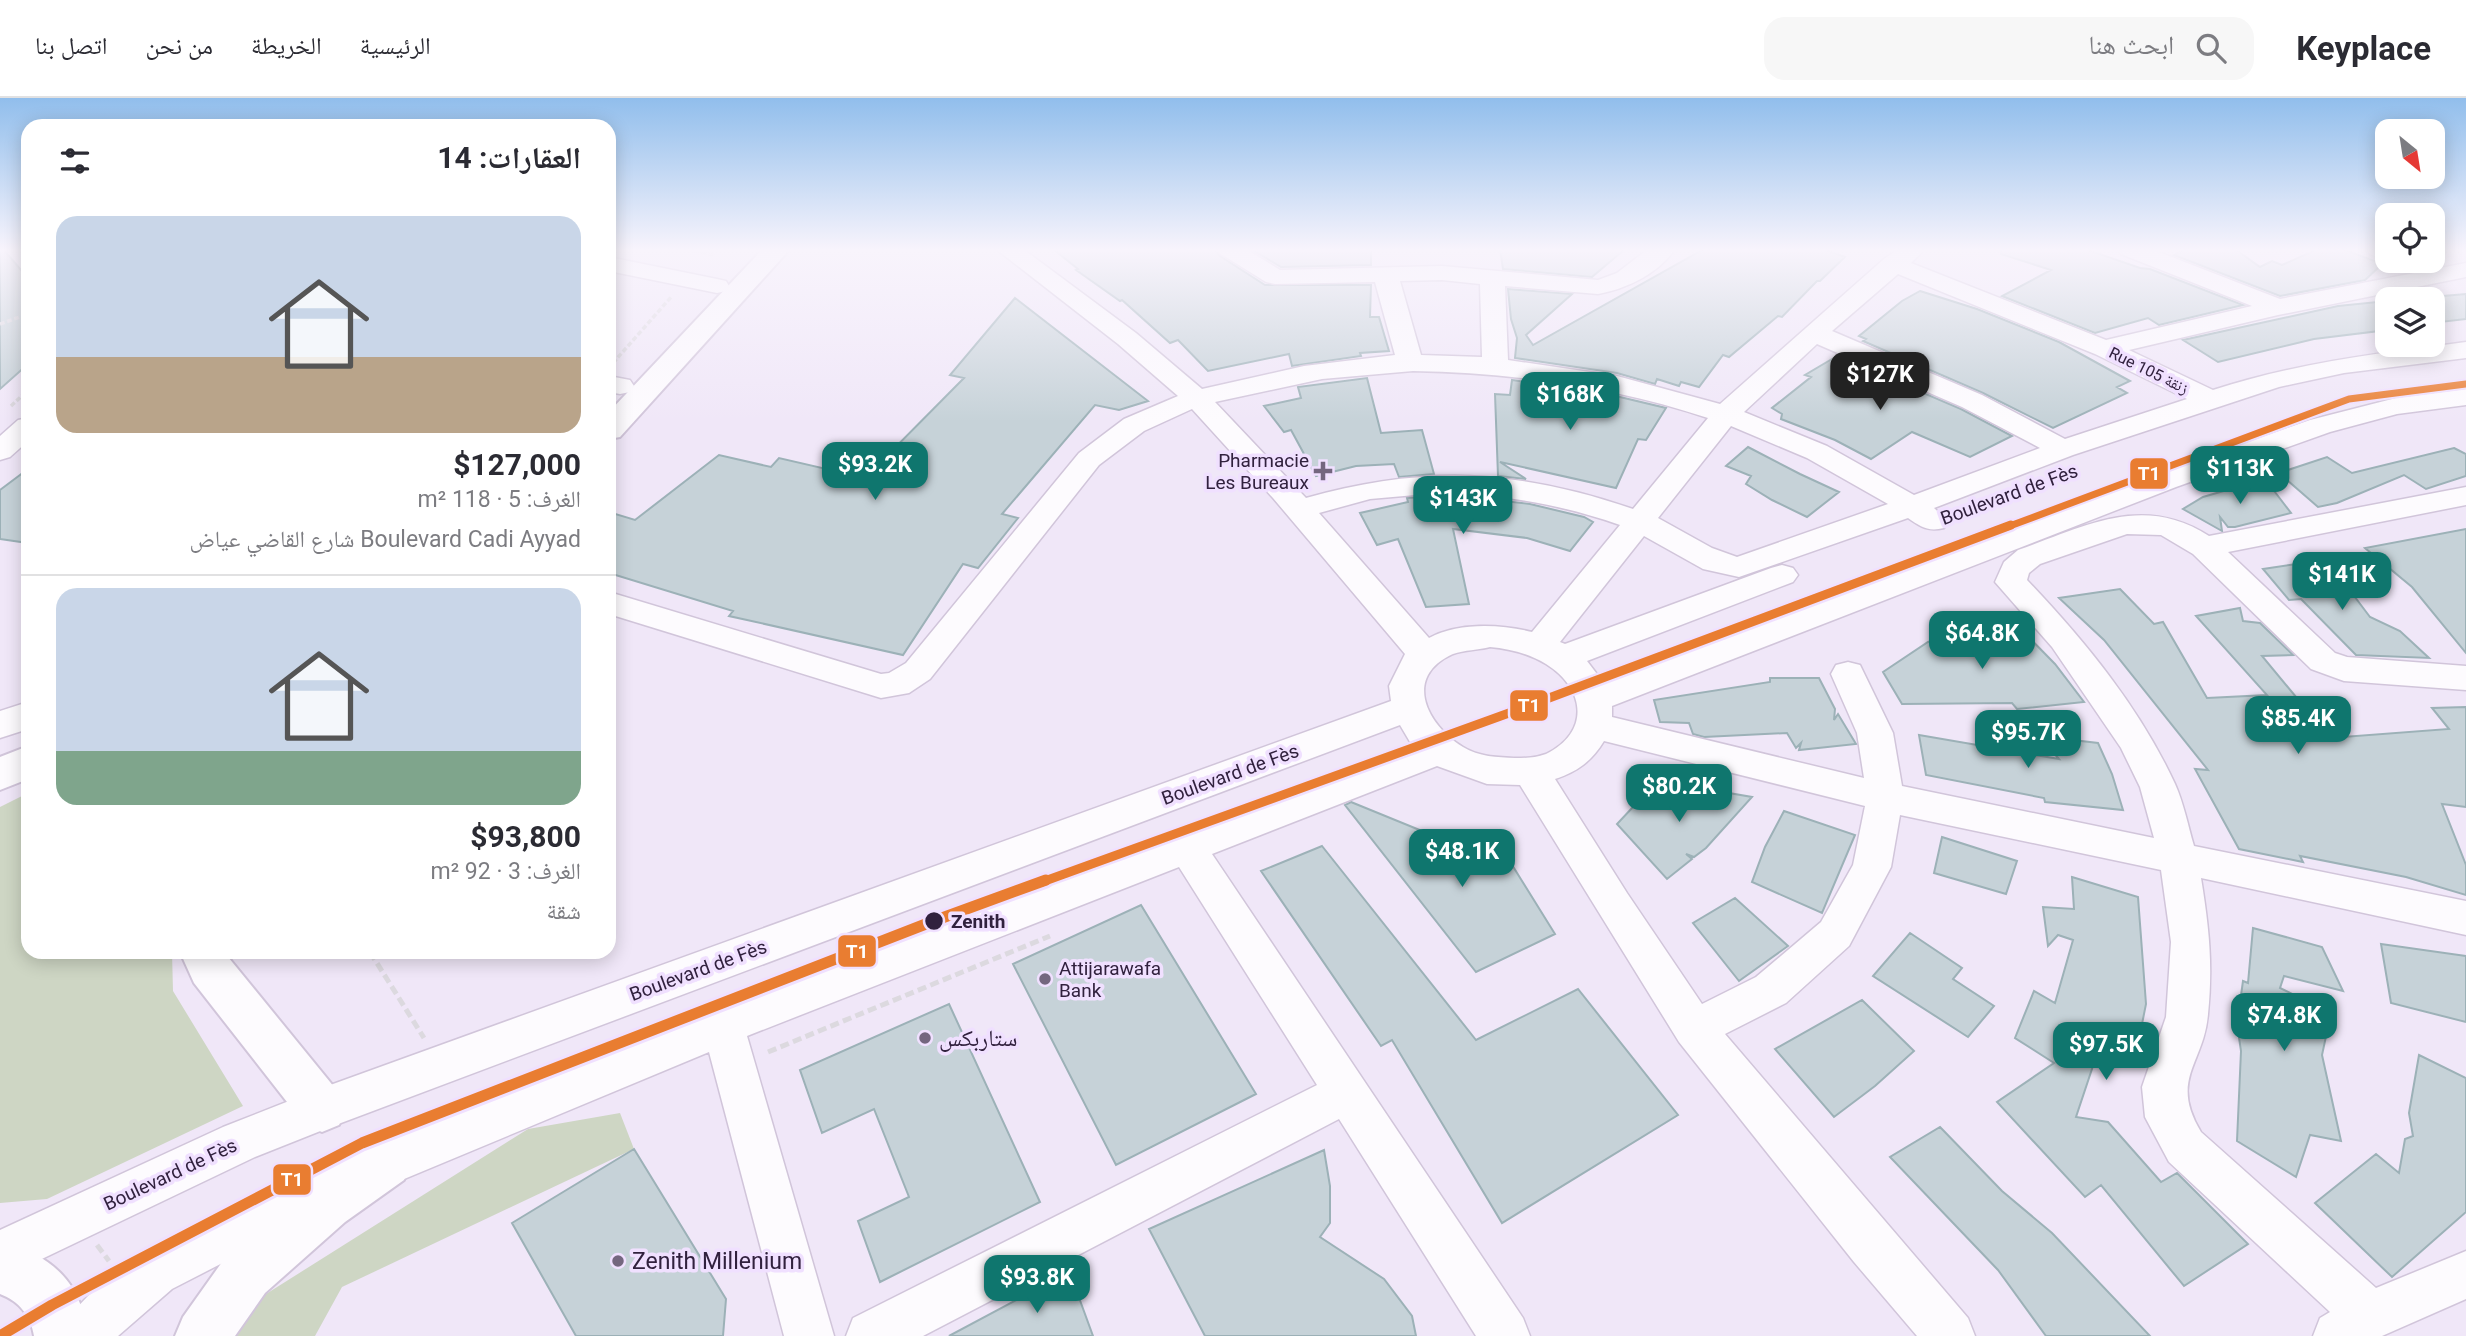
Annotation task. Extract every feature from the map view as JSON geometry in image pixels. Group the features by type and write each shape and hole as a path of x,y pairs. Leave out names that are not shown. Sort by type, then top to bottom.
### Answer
{"main road":[{"path":"616,380 683,307"},
{"path":"616,422 723,307"},
{"path":"0,754 21,744"},
{"path":"0,775 21,764"},
{"path":"205,959 210,969 322,1108"},
{"path":"202,1336 246,1274 327,1205 386,1163"},
{"path":"0,1266 20,1271 46,1292 61,1323 61,1336"}],"street":[{"path":"1083,307 1169,373 1195,397 1298,509 1425,655"},
{"path":"1394,307 1409,363"},
{"path":"1493,307 1495,366"},
{"path":"1550,652 1639,521 1725,415 1845,307"},
{"name":"Rue 105 زنقة","path":"2013,307 2210,399"},
{"path":"2104,348 2278,307"},
{"path":"1814,334 1972,401 2063,450"},
{"path":"1298,509 1370,490 1423,484 1480,485 1527,490 1639,521 1721,564 1739,567 1922,513 2063,450 2272,380 2344,365 2466,350"},
{"path":"616,605 881,686 897,684 918,671 1096,452 1139,423 1195,397 1306,374 1409,363 1495,366 1550,372 1616,386 1725,415 1832,458 1922,513"},
{"name":"Boulevard de Fès","path":"1550,652 1922,513 2253,406 2341,387 2466,369"},
{"path":"1594,713 2166,481 2320,426 2396,406 2466,397"},
{"path":"2396,406 2466,402"},
{"path":"0,451 19,417"},
{"path":"2204,547 2466,496"},
{"path":"2466,678 2344,669 2323,660 2204,547 2165,526 2125,524 2029,557 2015,569 2011,582 2064,639 2136,743 2158,788 2179,858 2191,942 2187,1017 2164,1087 2167,1117 2185,1147 2354,1326 2466,1275"},
{"path":"1482,636 1506,637 1550,652 1580,674 1594,713 1585,744 1569,758 1530,772 1504,773 1478,768 1438,751 1419,733 1407,709 1405,697 1408,680 1425,655 1451,642 1482,636"},
{"path":"1694,1029 1771,990 1835,934 1872,867 1885,797 1875,733 1848,674"},
{"name":"Boulevard de Fès","path":"0,1255 239,1142 322,1108 1407,709"},
{"path":"1594,713 1885,797 2466,918"},
{"path":"0,724 21,717"},
{"path":"85,1336 105,1313 155,1272 291,1203 723,1026 1438,751"},
{"path":"1530,772 1553,804 1613,905 1694,1029 1862,1234 1950,1336"},
{"path":"1186,847 1506,1336"},
{"path":"723,1026 809,1336"},
{"path":"871,1336 1346,1093"}],"path":[{"path":"616,378 667,307"},
{"path":"0,324 21,316"},
{"path":"374,959 427,1043"}],"green space":[{"path":"21,796 21,959 172,959 173,991 243,1106 47,1199 0,1203 0,807"},
{"path":"620,1113 634,1149 342,1287 315,1336 208,1336 246,1274 266,1294 528,1129"}],"building":[{"path":"0,307 21,307 21,370 0,389"},
{"path":"1008,307 1026,307 1148,401 1119,410 1095,405 1002,514 1018,518 978,568 963,564 903,655 729,616 733,611 616,575 616,514 635,520 719,455 771,467 779,458 865,478 964,378 950,375"},
{"path":"1130,307 1370,307 1370,317 1379,317 1389,351 1360,353 1361,356 1292,366 1289,354 1208,371 1178,340 1170,343"},
{"path":"1510,307 1558,307 1526,335 1533,345 1601,307 1792,307 1729,357 1723,355 1699,387 1681,382 1679,386 1657,379 1655,384 1617,373 1515,358 1517,338"},
{"path":"1895,307 1970,307 2059,342 2130,381 2117,387 2127,393 2053,428 1983,393 1863,341 1866,339 1859,336"},
{"path":"2029,307 2236,307 2159,325 2148,318 2095,333"},
{"path":"2334,307 2375,307 2375,331 2314,339 2218,362 2183,340"},
{"path":"2445,307 2466,307 2466,319 2445,321"},
{"path":"1837,356 1961,409 2012,436 1970,457 1912,432 1871,459 1835,440 1781,419 1782,414 1772,408 1811,377 1805,375"},
{"path":"1367,378 1381,433 1422,430 1434,474 1399,477 1394,464 1356,466 1316,476 1291,430 1284,432 1264,406 1301,398 1298,387"},
{"path":"1512,380 1599,392 1666,408 1646,440 1638,439 1616,488 1500,462 1526,479 1498,476 1495,394 1510,395"},
{"path":"1748,447 1839,492 1807,517 1772,500 1746,484 1751,476 1726,466"},
{"path":"2454,448 2466,454 2466,476 2426,489 2404,475 2337,503 2318,507 2279,473 2327,457 2352,473"},
{"path":"21,474 21,542 0,539 0,490"},
{"path":"2265,479 2291,513 2235,527 2228,527 2220,517 2222,531 2183,509 2203,497"},
{"path":"1438,496 1441,500 1477,498 1530,504 1584,517 1593,522 1570,551 1527,538 1453,529 1469,604 1426,607 1398,539 1377,545 1360,513 1408,502 1407,498"},
{"path":"2466,529 2466,653 2412,587 2365,548"},
{"path":"2310,562 2328,576 2339,576 2370,617 2400,631 2429,658 2356,655 2301,599 2289,600 2263,569"},
{"path":"2120,589 2154,624 2163,622 2207,698 2267,695 2196,616 2240,608 2243,621 2260,623 2293,655 2262,656 2330,738 2449,729 2432,708 2466,707 2466,807 2442,804 2466,865 2466,895 2406,877 2300,856 2303,862 2239,849 2195,769 2208,770 2104,640 2059,598"},
{"path":"2012,620 2055,664 2084,702 2017,709 2012,703 1902,704 1883,672 1928,642"},
{"path":"1770,678 1819,678 1835,709 1834,720 1838,714 1856,744 1799,750 1801,743 1796,748 1787,733 1704,737 1693,734 1689,723 1660,722 1654,700 1770,682"},
{"path":"1919,735 2059,759 2039,736 2098,743 2112,774 2123,810 2045,802 2044,798 1926,775"},
{"path":"1677,784 1752,797 1706,848 1694,857 1686,854 1692,859 1667,879 1617,824 1633,807 1633,801 1642,801"},
{"path":"1351,802 1449,842 1504,852 1555,934 1476,972 1345,805"},
{"path":"1784,811 1855,835 1822,913 1752,882 1765,847"},
{"path":"1942,837 2017,861 2006,894 1934,873"},
{"path":"1322,846 1476,1040 1578,989 1678,1115 1502,1223 1392,1040 1381,1046 1261,871"},
{"path":"2072,877 2138,897 2146,1004 2139,1039 2105,1030 2076,1117 2108,1122 2161,1182 2177,1173 2248,1244 2184,1286 2101,1185 2085,1197 1997,1102 2054,1063 2015,1038 2034,991 2055,1003 2073,940 2058,935 2048,946 2043,907 2074,909"},
{"path":"1735,898 1788,946 1739,981 1693,923"},
{"path":"1141,905 1256,1094 1116,1165 1013,964"},
{"path":"2253,928 2322,947 2343,991 2284,976 2280,988 2331,1013 2322,1055 2341,1141 2310,1135 2296,1177 2237,1141 2241,1051 2237,1024 2243,981 2248,983"},
{"path":"1910,933 1962,968 1953,979 1994,1006 1968,1037 1873,976"},
{"path":"2381,944 2466,956 2466,1022 2391,1003"},
{"path":"1862,1000 1914,1051 1875,1086 1834,1117 1775,1049"},
{"path":"949,1004 1040,1202 880,1282 858,1221 909,1197 874,1109 822,1133 800,1070"},
{"path":"2419,1055 2466,1078 2466,1212 2392,1277 2315,1203 2376,1154 2399,1173 2405,1139 2413,1136 2409,1113"},
{"path":"1940,1127 2002,1191 2052,1233 2150,1336 2046,1336 1998,1270 1890,1157"},
{"name":"Zenith Millenium","path":"634,1149 726,1299 723,1336 576,1336 512,1223"},
{"path":"1324,1150 1330,1186 1330,1223 1320,1237 1384,1279 1412,1316 1416,1336 1205,1336 1149,1229"},
{"path":"1065,1274 1074,1284 1093,1336 949,1336"}],"transit line":[{"name":"T1","path":"0,1336 52,1305 362,1143 931,922 1509,713 2349,399 2466,384"}],"place":[{"name":"Pharmacie Les Bureaux","path":"1323,471"},
{"name":"Zenith","path":"934,921"},
{"name":"Attijarawafa Bank","path":"1045,979"},
{"name":"ستاربكس","path":"925,1038"},
{"name":"Zenith Millenium","path":"618,1261"}]}
